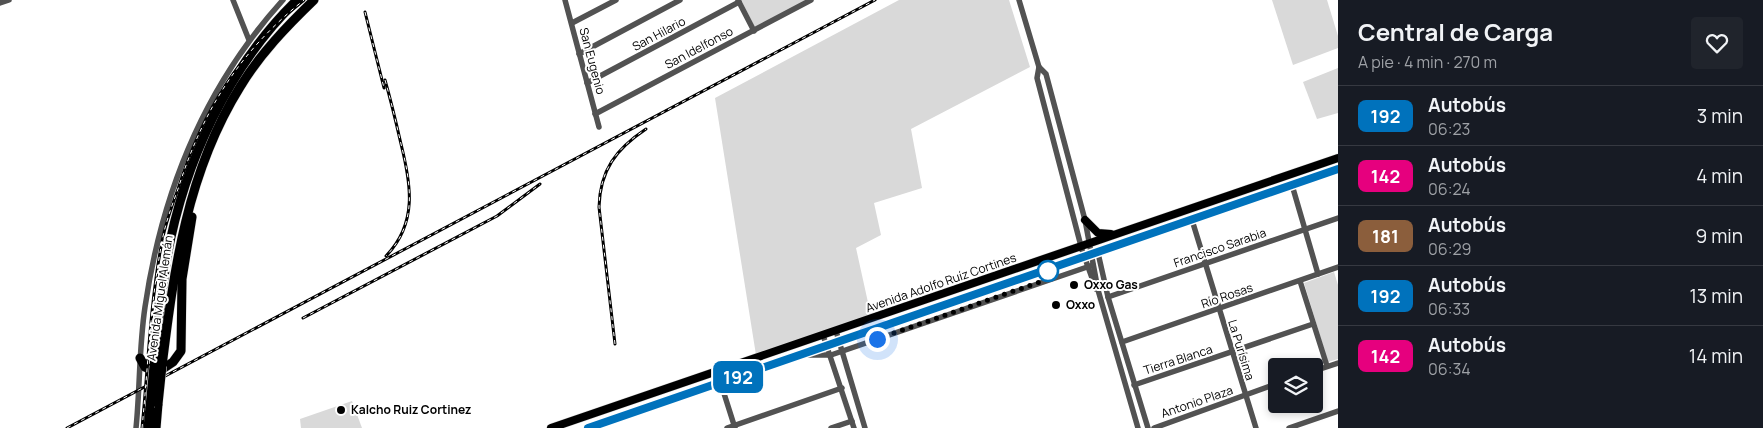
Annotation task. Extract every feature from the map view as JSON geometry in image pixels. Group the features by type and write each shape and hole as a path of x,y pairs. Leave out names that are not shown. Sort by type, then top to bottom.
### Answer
{"highway":[{"name":"Avenida Miguel Alemán","path":"148,428 154,406 167,258 189,173 226,94 262,41 297,0"},
{"name":"Avenida Miguel Alemán","path":"158,366 176,259 197,180 210,145 241,86 291,23 314,0"},
{"path":"140,358 145,367 160,370 173,362 181,351 182,279 197,180"},
{"name":"Avenida Miguel Alemán","path":"154,406 156,428"}],"main road":[{"name":"Avenida Adolfo Ruíz Cortines","path":"552,428 1338,158"},
{"name":"Avenida Adolfo Ruíz Cortines","path":"588,428 801,355 1049,274 1091,255 1338,169"},
{"path":"1085,220 1098,232 1113,234"},
{"path":"844,350 852,338"}],"street":[{"path":"0,3 9,0"},
{"path":"233,0 248,40"},
{"path":"136,428 145,307 155,253 178,174 188,146 216,88 248,40 282,0"},
{"name":"San Eugenio","path":"565,0 599,127"},
{"path":"572,23 616,0"},
{"path":"579,54 680,0"},
{"name":"San Idelfonso","path":"596,114 811,0"},
{"path":"1019,0 1039,67 1037,78 1081,246 1091,255 1108,297 1148,428"},
{"path":"738,1 754,31"},
{"name":"San Hilario","path":"587,83 738,1"},
{"path":"1039,67 1046,74 1085,220 1090,243 1090,266 1137,425 1145,420"},
{"path":"1292,185 1318,274"},
{"name":"Francisco Sarabia","path":"1108,297 1338,218"},
{"name":"La Purísima","path":"1192,220 1231,353 1256,428"},
{"path":"801,355 831,354 844,350 1049,274 1090,266"},
{"name":"Río Rosas","path":"1122,342 1318,274 1337,270"},
{"path":"1300,281 1327,366"},
{"path":"1112,337 1116,321"},
{"name":"Tierra Blanca","path":"1134,385 1314,324"},
{"path":"836,331 839,343 844,350 865,428"},
{"path":"823,335 831,354 854,428"},
{"path":"1323,368 1338,363"},
{"path":"721,384 735,427"},
{"name":"Antonio Plaza","path":"1154,428 1268,387"},
{"path":"727,428 735,427 842,388"},
{"path":"848,408 858,404"},
{"path":"1289,428 1338,411"},
{"path":"831,428 852,420"}],"shaded area":[{"path":"741,0 807,0 757,27 754,26"},
{"path":"899,0 1009,0 1030,67 911,129 922,188 874,203 881,235 856,248 871,316 756,355 715,98"},
{"path":"1272,0 1327,0 1338,36 1338,48 1293,65"},
{"path":"1338,68 1338,113 1317,119 1303,82"},
{"path":"1334,272 1338,285 1338,359 1328,362 1304,283"},
{"name":"Kalcho Ruiz Cortinez","path":"352,401 362,428 301,428 300,419"}],"railway":[{"path":"142,428 157,269 164,232 188,160 199,133 226,84 260,40 304,0"},
{"path":"67,428 875,0"},
{"path":"365,12 384,88"},
{"path":"385,80 405,159 409,188 409,203 403,230 386,256"},
{"path":"615,344 599,207 600,194 606,171 618,153 626,144 646,129"},
{"path":"303,318 497,216 540,184"}],"bus line":[{"name":"192","path":"588,428 721,384 1338,169"}],"place":[{"name":"Oxxo Gas","path":"1074,285"},
{"name":"Oxxo","path":"1056,305"},
{"name":"Kalcho Ruiz Cortinez","path":"341,410"}],"route":[{"path":"877,339 1051,278 1048,271"}]}
